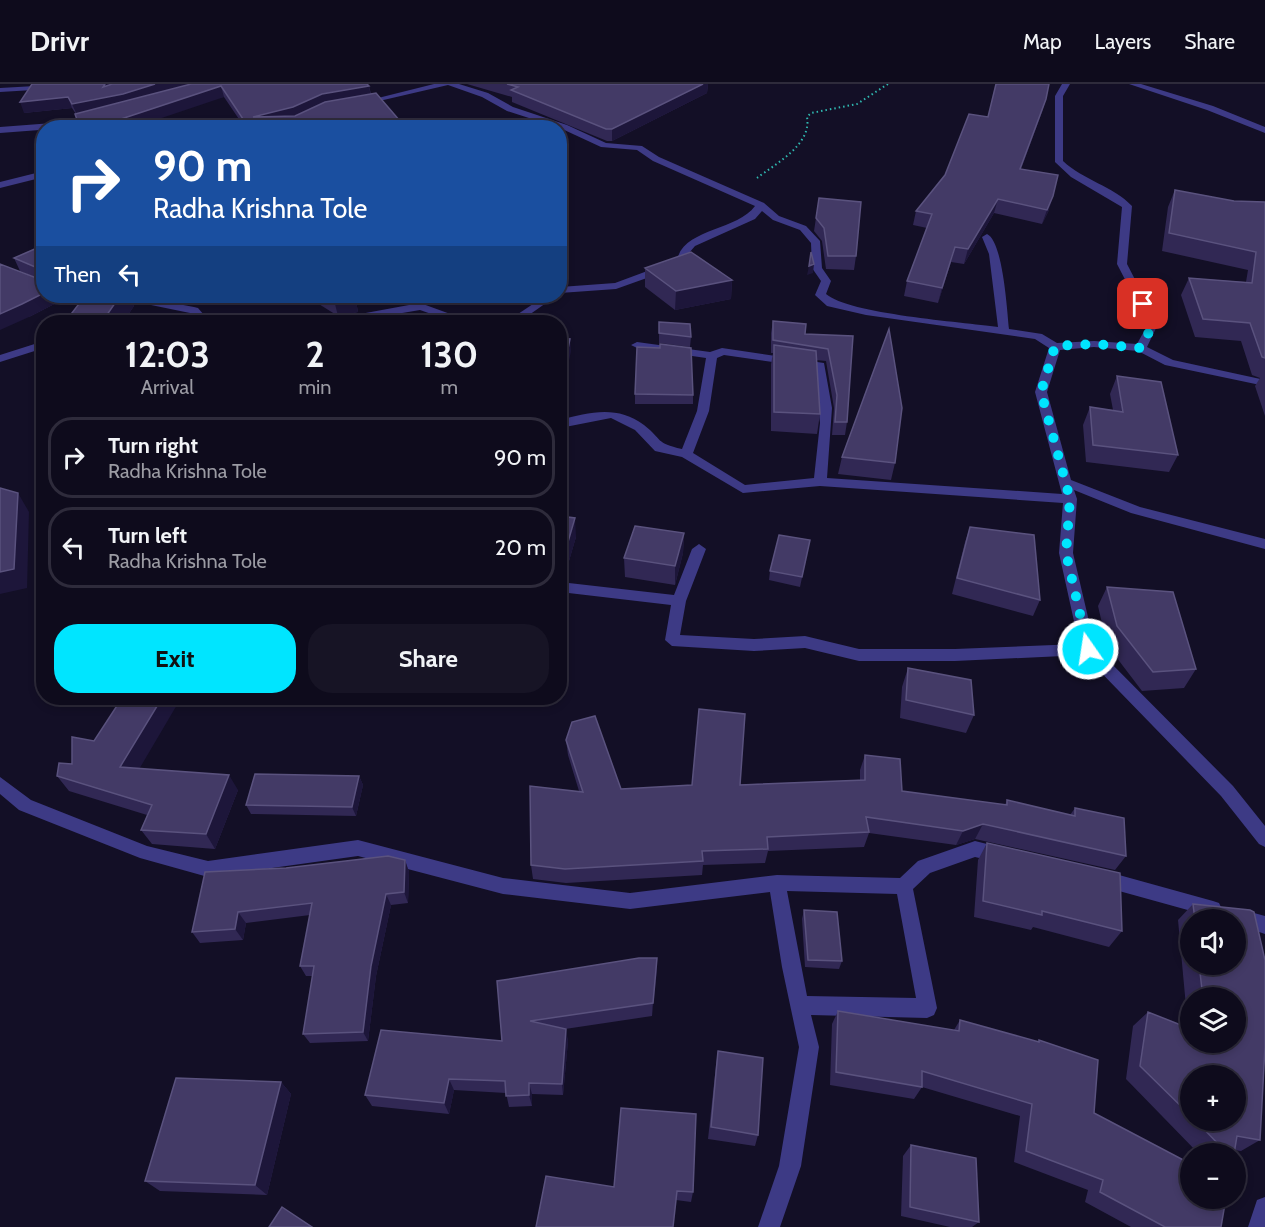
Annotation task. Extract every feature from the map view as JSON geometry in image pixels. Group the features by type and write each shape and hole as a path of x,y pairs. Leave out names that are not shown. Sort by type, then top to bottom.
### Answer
{"street":[{"path":"348,105 444,84"},
{"path":"451,84 492,98 510,109 543,120"},
{"path":"1066,84 1059,96 1059,162 1069,173 1114,195 1127,206 1122,264 1153,324 1141,348"},
{"path":"1133,84 1210,108 1265,130"},
{"path":"0,90 61,86"},
{"path":"92,120 107,117"},
{"path":"1253,125 1265,117"},
{"path":"0,130 36,127"},
{"path":"567,128 604,145 639,148 656,159 761,205 776,218 803,228 816,243 817,268 826,281 820,295 831,304 894,317 1038,336 1055,346 1094,344 1141,348 1169,363 1265,384"},
{"path":"0,185 36,176"},
{"path":"567,290 616,286 682,262 684,252 691,244 752,217 761,205"},
{"path":"987,237 994,254 1004,331"},
{"path":"83,310 91,303"},
{"path":"170,303 194,310 199,315"},
{"path":"410,303 442,315"},
{"path":"523,315 541,303"},
{"path":"373,315 419,307"},
{"path":"637,345 712,356 722,351 820,364 826,388 826,452 820,482"},
{"path":"1055,346 1041,392 1070,499 1066,553 1088,649 1227,791 1265,839"},
{"path":"0,359 36,347"},
{"path":"686,454 703,411 712,356"},
{"path":"567,422 613,414 639,427 658,447 686,454 742,489 820,482 1070,499"},
{"path":"1065,482 1136,510 1265,544"},
{"path":"699,549 678,601 672,640 754,645 805,642 859,655 955,655 1088,649"},
{"path":"567,588 678,601"},
{"path":"0,783 25,805 146,853 208,869 358,848 503,886 630,901 777,883 904,886 924,867 975,849 1017,858"},
{"path":"1089,876 1122,882 1265,925"},
{"path":"769,1227 790,1166 809,1047 777,883"},
{"path":"800,1005 927,1008 904,886"},
{"path":"1259,1227 1265,1208"}],"path":[{"path":"738,195 799,145 808,123 809,114 816,109 838,109 864,102 876,97 888,84"}],"building":[{"path":"32,84 105,84 103,87 112,84 155,84 123,94 72,104 68,97 20,102"},
{"path":"191,84 367,84 369,86 322,94 293,107 253,117 295,116 325,102 376,93 399,120 244,120 221,86 118,120 77,120 75,114"},
{"path":"507,84 703,84 612,129 606,129 511,90 518,87"},
{"path":"996,84 1049,84 1046,99 1020,169 1058,175 1047,210 998,199 968,249 955,247 942,288 907,281 932,214 916,211 945,175 969,114 988,117"},
{"path":"1175,190 1234,201 1265,202 1265,358 1262,357 1250,323 1203,319 1189,278 1252,283 1256,252 1169,233"},
{"path":"819,198 861,202 856,256 828,256 824,228 816,218"},
{"path":"36,248 36,267 14,258"},
{"path":"691,252 732,280 676,291 645,268"},
{"path":"811,252 814,264 809,266"},
{"path":"0,264 36,278 36,297 0,314"},
{"path":"80,303 115,303 107,315 70,315"},
{"path":"773,321 806,324 805,334 853,336 847,422 835,422 837,395 828,349 773,340"},
{"path":"659,322 690,324 691,337 659,333"},
{"path":"889,329 902,408 895,463 842,457"},
{"path":"660,344 691,348 693,395 635,394 637,347 660,348"},
{"path":"774,345 816,351 820,414 774,412"},
{"path":"1117,376 1161,382 1178,455 1093,445 1090,407 1123,412"},
{"path":"0,488 18,493 14,569 0,572"},
{"path":"567,517 575,518 567,545"},
{"path":"635,526 684,533 675,566 624,558"},
{"path":"970,527 1034,535 1040,600 957,578"},
{"path":"779,535 810,540 802,577 770,571"},
{"path":"1107,587 1173,592 1196,669 1153,672 1117,626"},
{"path":"908,668 971,680 974,715 906,700"},
{"path":"117,705 158,705 120,767 229,775 206,834 141,830 152,805 57,776 59,763 72,764 72,737 94,741"},
{"path":"699,709 745,714 740,785 865,780 865,755 900,759 902,791 1007,805 1007,800 1075,816 1075,808 1124,818 1126,856 983,824 963,831 866,817 869,832 767,837 768,849 702,851 703,861 565,869 531,865 530,786 583,792 566,740 572,722 595,716 621,789 692,785"},
{"path":"255,774 359,776 352,807 246,805"},
{"path":"987,843 1120,873 1122,931 1042,911 1042,915 983,901"},
{"path":"388,856 405,860 404,892 386,894 371,966 363,1032 303,1034 314,966 300,966 312,903 238,912 235,929 192,932 205,872 286,868"},
{"path":"1193,904 1240,909 1194,909"},
{"path":"804,910 837,912 842,961 808,960"},
{"path":"1246,910 1254,912 1265,960 1265,1047 1260,1140 1237,1136 1236,1143 1217,1143 1206,1131 1246,1131 1246,1065 1180,1065 1180,1105 1140,1066 1148,1012 1180,1025 1180,1053 1246,1053 1246,987 1202,987 1200,975 1246,975"},
{"path":"639,958 657,958 653,1003 530,1021 566,1029 562,1084 529,1083 529,1095 506,1096 505,1081 449,1079 444,1103 365,1095 381,1030 502,1041 497,981"},
{"path":"838,1011 959,1031 960,1020 1039,1042 1039,1040 1098,1060 1094,1113 1180,1158 1180,1209 1224,1209 1221,1227 1165,1227 1100,1192 1103,1180 1026,1151 1032,1104 922,1071 922,1087 836,1072"},
{"path":"718,1051 763,1058 758,1135 711,1127"},
{"path":"176,1078 281,1082 255,1185 145,1181"},
{"path":"621,1108 696,1114 693,1192 677,1191 673,1227 536,1227 546,1176 614,1187"},
{"path":"911,1145 976,1158 979,1222 910,1207"},
{"path":"282,1207 312,1227 269,1227"}],"route":[{"path":"1088,649 1066,553 1070,499 1041,392 1055,346 1094,344 1141,348 1153,324 1143,304"}]}
